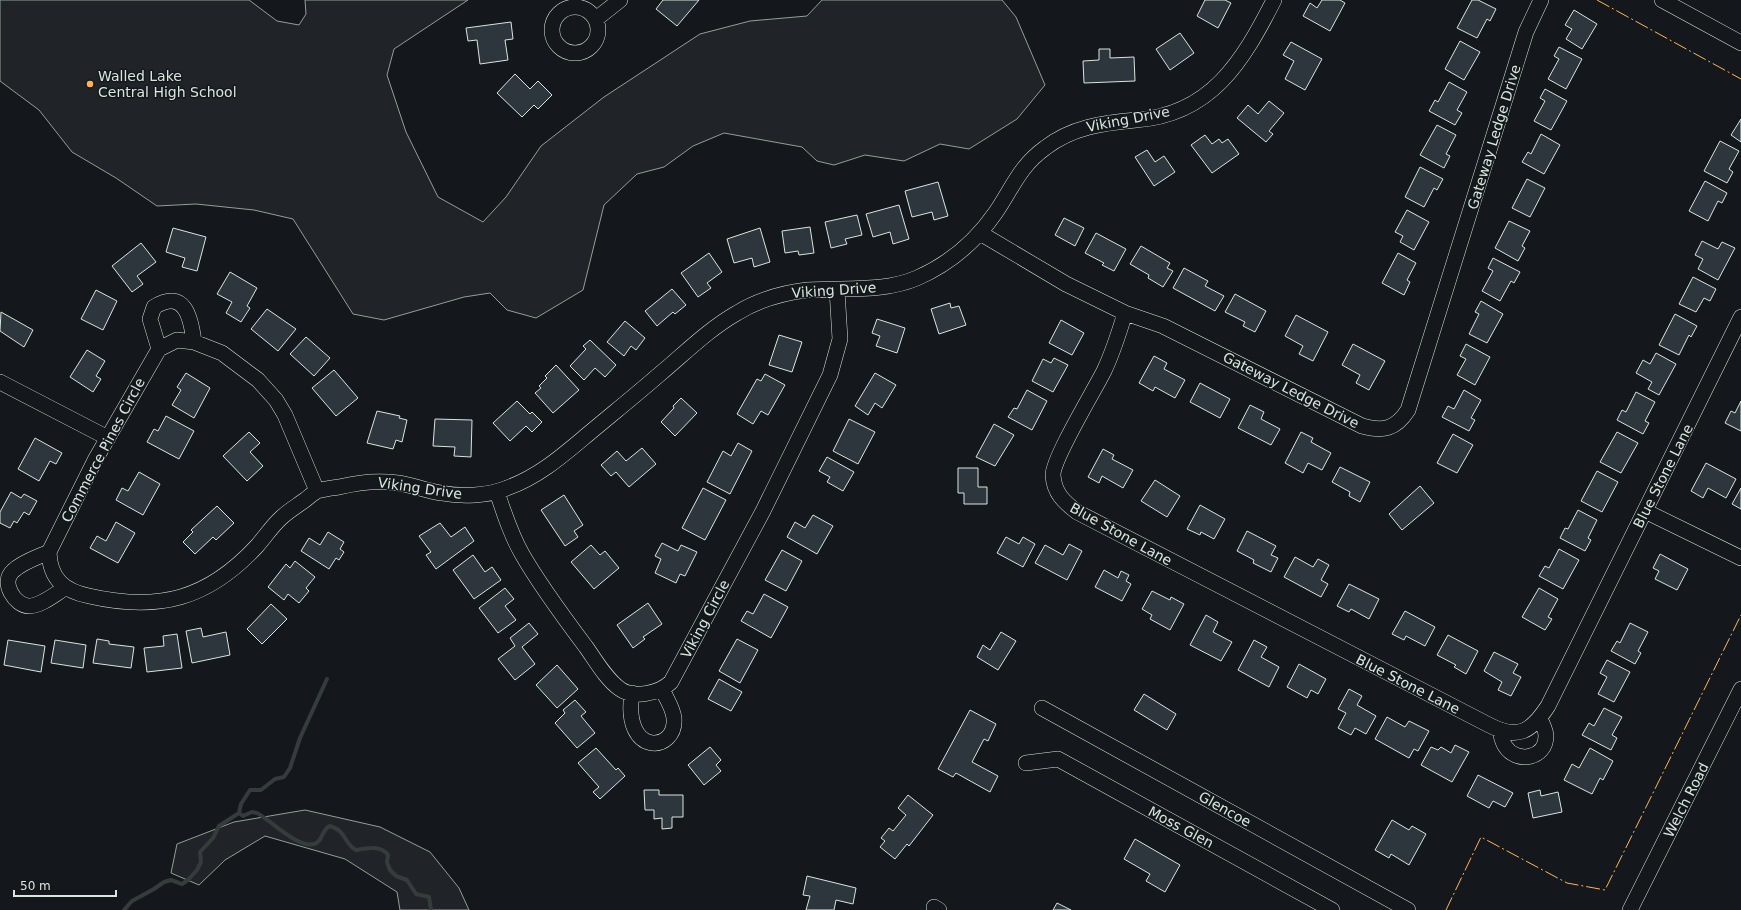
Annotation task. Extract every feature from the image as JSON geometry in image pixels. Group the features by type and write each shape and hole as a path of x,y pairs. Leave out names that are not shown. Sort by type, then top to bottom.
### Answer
{"street":[{"path":"596,19 620,0"},
{"name":"Viking Drive","path":"317,491 361,483 382,481 410,485 443,494 464,496 497,492 542,471 703,336 734,314 757,302 781,295 810,290 837,290 886,286 915,278 954,257 980,233 997,210 1018,175 1030,160 1061,137 1092,126 1138,120 1171,113 1198,101 1212,90 1242,58 1274,0"},
{"name":"Gateway Ledge Drive","path":"980,233 1066,284 1125,313 1163,326 1362,426 1374,429 1388,428 1400,422 1408,410 1526,32 1541,0"},
{"path":"1662,0 1741,43"},
{"name":"Viking Circle","path":"662,689 671,682 723,586 809,420 830,375 839,343 837,290"},
{"path":"65,588 36,605 28,606 17,601 10,592 8,580 13,570 49,552 52,569 55,576 65,588 75,593 130,604 168,601 214,583 239,564 281,518 317,491 276,400 258,380 235,361 222,353 194,342 177,340 159,349 150,319 154,307 163,302 177,303 188,311 192,323 194,342"},
{"name":"Blue Stone Lane","path":"1125,313 1115,347 1104,371 1054,467 1055,487 1061,499 1077,512 1500,731 1509,733 1525,731 1540,718 1548,706 1741,316"},
{"name":"Commerce Pines Circle","path":"49,552 108,438 159,349"},
{"path":"0,382 108,438"},
{"path":"497,492 508,525 522,554 604,671 620,689 632,693 648,693 662,689 674,716 673,726 666,738 657,743 643,741 636,733 631,714 632,693"},
{"path":"1645,511 1741,558"},
{"name":"Welch Road","path":"1630,910 1741,689"},
{"name":"Glencoe","path":"1042,708 1408,910"},
{"path":"1500,731 1502,741 1509,750 1518,756 1528,757 1537,754 1545,742 1545,730 1540,718"},
{"name":"Moss Glen","path":"1026,764 1058,759 1332,910"}],"shaded area":[{"path":"0,0 249,0 277,21 299,25 306,14 305,0 468,0 394,49 387,75 406,132 438,197 483,222 506,197 541,146 604,97 700,34 750,21 807,16 822,0 1002,0 1016,17 1045,85 1017,119 969,149 940,144 904,161 865,155 834,165 817,161 802,147 724,133 693,146 664,167 637,174 604,205 583,290 536,318 507,310 490,293 464,297 384,320 353,314 293,219 254,210 196,204 157,206 116,178 72,152 39,110 0,81"},
{"path":"305,810 380,827 430,852 459,888 469,910 400,910 397,892 345,859 265,836 225,860 199,885 171,873 177,844 234,822"}],"building":[{"path":"663,0 699,0 677,26 656,9"},
{"path":"1205,0 1225,0 1231,3 1218,28 1197,16"},
{"path":"1322,0 1340,0 1345,3 1330,31 1303,16 1310,3 1317,8"},
{"path":"1472,0 1478,0 1496,9 1490,21 1487,19 1477,38 1457,28"},
{"path":"1574,10 1597,24 1582,49 1566,39 1572,29 1565,25"},
{"path":"511,22 513,39 505,40 508,60 480,64 477,40 468,41 466,28"},
{"path":"1180,33 1194,53 1170,70 1156,49"},
{"path":"1460,41 1480,52 1464,80 1445,69"},
{"path":"1291,42 1322,59 1305,90 1285,79 1294,61 1283,55"},
{"path":"1559,47 1582,59 1566,89 1548,79 1559,59 1554,56"},
{"path":"1099,49 1110,49 1110,58 1134,57 1135,81 1084,83 1083,61 1099,60"},
{"path":"515,74 530,89 538,81 552,95 538,109 534,105 522,117 497,93"},
{"path":"1449,82 1467,92 1457,110 1462,113 1455,125 1429,111 1435,100 1438,102"},
{"path":"1545,89 1567,101 1551,130 1534,121 1545,101 1540,98"},
{"path":"1269,101 1284,113 1269,131 1273,134 1266,142 1237,118 1248,105 1258,114"},
{"path":"1741,119 1741,142 1731,135"},
{"path":"1437,125 1456,135 1446,154 1450,156 1444,168 1420,155"},
{"path":"1541,134 1560,145 1544,174 1522,162 1528,152 1531,154"},
{"path":"1205,135 1212,144 1219,139 1222,143 1228,139 1239,154 1212,173 1191,145"},
{"path":"1720,141 1739,151 1729,169 1733,172 1727,183 1704,171"},
{"path":"1147,150 1155,162 1164,156 1175,172 1154,186 1135,157"},
{"path":"1420,167 1443,179 1437,190 1434,188 1424,207 1405,197"},
{"path":"1527,179 1545,188 1530,217 1512,208"},
{"path":"1705,181 1727,193 1722,203 1718,201 1708,221 1689,211"},
{"path":"938,182 948,216 934,220 932,212 912,217 905,191"},
{"path":"899,205 909,239 893,244 890,232 873,237 866,214"},
{"path":"1407,210 1429,222 1414,250 1400,242 1403,236 1395,232"},
{"path":"857,215 862,235 845,239 847,244 831,248 825,222"},
{"path":"1064,218 1084,228 1075,246 1055,235"},
{"path":"1509,221 1530,231 1522,246 1525,248 1518,261 1495,248"},
{"path":"810,227 814,253 799,255 798,251 785,253 782,231"},
{"path":"173,228 206,237 197,271 182,267 185,258 166,252"},
{"path":"760,228 770,262 754,267 752,258 734,263 727,239"},
{"path":"1096,233 1126,249 1114,271 1102,265 1104,263 1085,253"},
{"path":"1702,241 1718,249 1722,242 1735,248 1718,280 1698,269 1703,259 1695,255"},
{"path":"141,243 156,262 137,276 143,284 132,292 112,266"},
{"path":"1141,246 1170,263 1167,268 1173,271 1163,287 1148,278 1149,275 1130,264"},
{"path":"709,253 722,272 707,283 711,288 698,297 681,273"},
{"path":"1398,253 1416,263 1407,280 1410,282 1404,295 1382,283"},
{"path":"1493,258 1520,272 1514,283 1511,281 1500,301 1482,291 1493,271 1488,268"},
{"path":"1184,268 1208,281 1205,286 1224,296 1215,311 1173,288"},
{"path":"230,272 257,288 247,306 250,308 241,322 226,313 232,302 217,294"},
{"path":"1693,277 1716,289 1710,301 1704,298 1696,312 1679,304"},
{"path":"672,289 686,305 675,314 673,312 657,326 645,311"},
{"path":"96,290 117,301 103,330 81,319"},
{"path":"1235,294 1266,311 1255,332 1243,326 1245,322 1225,312"},
{"path":"1481,301 1503,314 1487,343 1469,334 1479,314 1475,312"},
{"path":"950,303 951,308 959,306 966,325 939,334 931,309"},
{"path":"267,309 296,329 278,351 251,329"},
{"path":"1,312 33,330 24,347 0,331"},
{"path":"1675,314 1697,326 1691,337 1689,335 1679,355 1659,345"},
{"path":"1296,315 1328,332 1313,361 1299,354 1303,346 1285,336"},
{"path":"877,319 905,328 897,353 876,346 880,336 872,333"},
{"path":"1061,320 1084,333 1072,355 1049,343"},
{"path":"625,321 645,338 636,350 631,346 624,356 607,342"},
{"path":"779,335 802,342 792,372 769,365"},
{"path":"306,337 330,358 314,376 290,354"},
{"path":"590,340 616,365 605,377 595,368 584,380 570,366 586,349 583,346"},
{"path":"1353,344 1385,361 1369,390 1356,383 1360,375 1342,365"},
{"path":"1466,344 1490,357 1475,385 1457,375 1466,359 1460,356"},
{"path":"87,350 105,361 96,376 101,379 93,392 70,377"},
{"path":"1656,353 1676,364 1659,395 1648,389 1652,382 1636,373 1643,360 1650,364"},
{"path":"1154,356 1167,363 1164,369 1185,380 1175,398 1155,387 1153,391 1139,383"},
{"path":"1054,358 1068,365 1053,392 1032,381 1043,359 1051,363"},
{"path":"556,365 579,390 553,413 535,393 541,388 539,386 547,378 545,376"},
{"path":"334,370 358,398 336,416 312,388"},
{"path":"186,373 210,388 194,418 172,405 181,390 177,387"},
{"path":"875,373 896,385 882,408 875,403 868,415 855,406"},
{"path":"765,374 785,385 768,415 761,411 753,424 737,414 757,379 761,381"},
{"path":"1200,383 1230,399 1220,418 1190,402"},
{"path":"1027,390 1047,401 1032,430 1008,417 1014,408 1017,409"},
{"path":"1464,390 1481,400 1471,418 1475,420 1469,431 1442,417 1448,406 1454,409"},
{"path":"1636,392 1655,402 1645,421 1649,423 1643,434 1617,420 1622,410 1626,412"},
{"path":"681,398 697,413 675,436 661,422"},
{"path":"517,401 530,414 532,412 542,422 532,432 526,426 510,441 493,423"},
{"path":"1741,401 1741,431 1725,423 1731,411 1735,413"},
{"path":"1250,405 1264,412 1261,419 1280,429 1271,445 1238,428"},
{"path":"377,411 400,416 399,418 407,420 402,442 396,440 393,449 367,443"},
{"path":"166,416 194,431 179,459 147,442 154,429 158,431"},
{"path":"435,419 472,420 471,457 454,456 455,447 433,446"},
{"path":"849,419 875,432 858,464 833,451"},
{"path":"994,424 1014,435 995,466 976,457"},
{"path":"249,432 260,443 250,452 263,466 247,481 223,456"},
{"path":"1301,432 1313,438 1311,442 1331,453 1322,470 1308,463 1303,473 1285,463"},
{"path":"1617,432 1638,443 1621,473 1600,462"},
{"path":"1453,434 1473,445 1457,473 1437,463"},
{"path":"35,438 62,453 56,464 50,461 39,481 18,469"},
{"path":"738,443 752,451 730,494 707,482 723,451 731,456"},
{"path":"642,448 656,464 629,487 616,472 611,476 601,465 617,451 626,461"},
{"path":"1103,449 1114,455 1112,459 1133,470 1123,488 1102,476 1099,483 1088,477"},
{"path":"827,457 854,472 843,491 827,482 830,477 819,471"},
{"path":"1706,463 1736,479 1726,498 1708,488 1703,498 1691,491"},
{"path":"1340,467 1370,482 1360,502 1349,496 1350,492 1332,482"},
{"path":"958,468 978,468 978,487 987,487 987,504 964,504 964,493 958,493"},
{"path":"1597,471 1618,482 1602,512 1581,501"},
{"path":"139,472 160,484 143,515 116,500 122,488 128,491"},
{"path":"1155,480 1180,496 1167,517 1141,501"},
{"path":"1420,486 1434,503 1402,530 1389,514"},
{"path":"703,488 726,500 705,540 682,528"},
{"path":"1741,488 1741,509 1732,504"},
{"path":"11,492 21,498 24,494 37,501 29,515 24,512 17,523 14,521 10,528 0,523 0,512"},
{"path":"564,495 583,525 574,531 578,537 565,546 541,510"},
{"path":"1200,505 1225,519 1214,539 1201,532 1200,535 1187,529"},
{"path":"217,506 234,523 216,540 213,537 195,554 183,542 193,532 191,530"},
{"path":"1578,510 1597,520 1588,538 1591,540 1585,551 1560,538 1565,528 1568,529"},
{"path":"813,515 833,526 817,554 787,537 795,522 805,528"},
{"path":"116,522 135,533 118,563 90,548 97,536 106,541"},
{"path":"440,523 451,537 465,527 474,541 436,569 426,555 431,552 419,536"},
{"path":"1247,531 1276,546 1271,555 1278,558 1271,572 1253,563 1254,560 1237,551"},
{"path":"328,532 344,542 340,549 344,552 339,560 336,558 329,569 301,551 309,538 320,545"},
{"path":"1006,537 1019,544 1023,537 1035,544 1023,567 997,553"},
{"path":"662,543 678,551 681,545 697,552 685,576 680,574 676,583 655,573 661,559 655,556"},
{"path":"1069,544 1082,551 1067,580 1035,563 1045,545 1063,555"},
{"path":"591,545 600,555 605,551 619,568 594,589 571,562"},
{"path":"1559,549 1579,560 1563,589 1539,576 1545,566 1549,568"},
{"path":"782,550 802,561 786,591 765,580"},
{"path":"1660,554 1688,569 1677,590 1655,579 1659,571 1653,568"},
{"path":"473,555 485,572 492,567 501,580 474,599 453,570"},
{"path":"1295,557 1313,567 1318,559 1329,565 1321,580 1328,584 1321,597 1284,577"},
{"path":"295,561 315,577 306,588 309,591 299,603 288,594 284,600 268,587 286,564 290,568"},
{"path":"1104,570 1118,578 1121,571 1129,575 1126,581 1131,584 1122,601 1095,587"},
{"path":"1349,584 1379,599 1369,619 1351,609 1349,612 1337,606"},
{"path":"505,588 514,599 505,606 516,620 498,633 479,608"},
{"path":"1539,588 1558,599 1548,617 1552,619 1545,630 1522,617"},
{"path":"1152,591 1170,600 1171,597 1184,604 1170,630 1150,619 1152,615 1142,609"},
{"path":"764,594 788,607 771,638 741,621 747,611 753,614"},
{"path":"648,603 662,624 643,637 645,639 633,648 617,625"},
{"path":"271,604 287,619 262,644 247,629"},
{"path":"1405,611 1435,627 1425,646 1406,636 1404,640 1392,634"},
{"path":"1206,615 1218,622 1213,632 1232,642 1221,661 1190,645"},
{"path":"529,623 538,634 522,647 535,664 515,680 498,659 515,646 510,638"},
{"path":"1630,623 1648,632 1638,651 1641,653 1635,664 1611,651 1617,641 1620,643"},
{"path":"201,628 203,637 226,632 230,655 192,663 186,631"},
{"path":"1001,632 1016,641 998,670 977,657 983,645 990,650"},
{"path":"177,634 182,668 147,672 144,648 164,646 163,636"},
{"path":"1448,635 1478,651 1466,674 1454,667 1456,665 1437,655"},
{"path":"97,639 109,641 109,644 134,647 131,668 93,663"},
{"path":"737,639 758,650 740,683 719,671"},
{"path":"8,640 45,646 41,672 4,665"},
{"path":"55,640 86,645 83,668 51,663"},
{"path":"1254,640 1267,647 1261,657 1279,667 1269,687 1238,670"},
{"path":"1494,652 1518,664 1513,673 1521,677 1511,696 1498,690 1502,682 1484,671"},
{"path":"1607,660 1630,672 1614,702 1598,694 1607,677 1600,673"},
{"path":"1299,664 1326,679 1318,694 1311,690 1307,698 1287,687"},
{"path":"557,665 578,689 557,708 536,685"},
{"path":"719,679 742,692 731,711 708,699"},
{"path":"1349,689 1362,696 1357,705 1376,716 1366,734 1355,728 1351,735 1338,728 1346,713 1338,709"},
{"path":"1144,694 1176,714 1167,730 1134,710"},
{"path":"575,700 586,712 581,716 595,733 577,748 555,723 565,713 563,710"},
{"path":"1604,708 1622,717 1612,735 1617,738 1611,750 1582,735 1589,723 1594,726"},
{"path":"970,710 996,724 988,741 984,739 972,762 998,776 990,792 956,773 953,777 938,769"},
{"path":"1387,717 1405,727 1409,721 1429,731 1418,751 1414,749 1409,758 1375,739"},
{"path":"1455,745 1469,752 1452,782 1421,765 1431,747 1438,750 1441,747 1451,753"},
{"path":"710,747 721,760 716,765 721,771 704,785 688,765"},
{"path":"596,748 616,770 618,768 625,776 600,799 593,792 599,787 578,763"},
{"path":"1590,748 1613,761 1603,780 1600,778 1592,794 1564,780 1572,764 1579,768"},
{"path":"1478,775 1513,793 1505,807 1493,801 1489,808 1467,796"},
{"path":"644,790 659,790 659,795 683,795 683,817 672,817 672,828 662,829 662,818 654,819 654,810 645,810"},
{"path":"1540,790 1541,796 1558,792 1562,812 1533,818 1528,793"},
{"path":"908,795 933,815 909,846 907,844 895,859 880,847 885,841 881,838 889,828 893,831 906,815 898,808"},
{"path":"1392,820 1409,830 1412,826 1426,834 1409,865 1391,854 1389,858 1375,850"},
{"path":"1135,839 1180,865 1165,892 1146,881 1150,874 1124,859"},
{"path":"807,876 856,888 853,904 836,900 834,910 806,910 810,896 803,895"},
{"path":"1057,903 1071,910 1053,910"}],"waterway":[{"path":"124,910 132,901 164,882 171,880 182,884 188,880 197,870 201,862 200,852 213,838 219,826 239,813 241,804 250,790 261,790 275,779 284,777 290,768 300,738 327,679"},
{"path":"239,813 243,816 252,812 257,813 292,838 307,844 317,843 325,829 330,826 339,831 349,844 356,850 374,848 382,850 388,855 387,862 390,870 396,876 407,880 416,894 429,897 431,910"}],"power":[{"path":"1597,0 1741,79"},
{"path":"1446,910 1481,837 1567,883 1605,890 1741,615"}],"place":[{"name":"Walled Lake Central High School","path":"90,84"}]}
